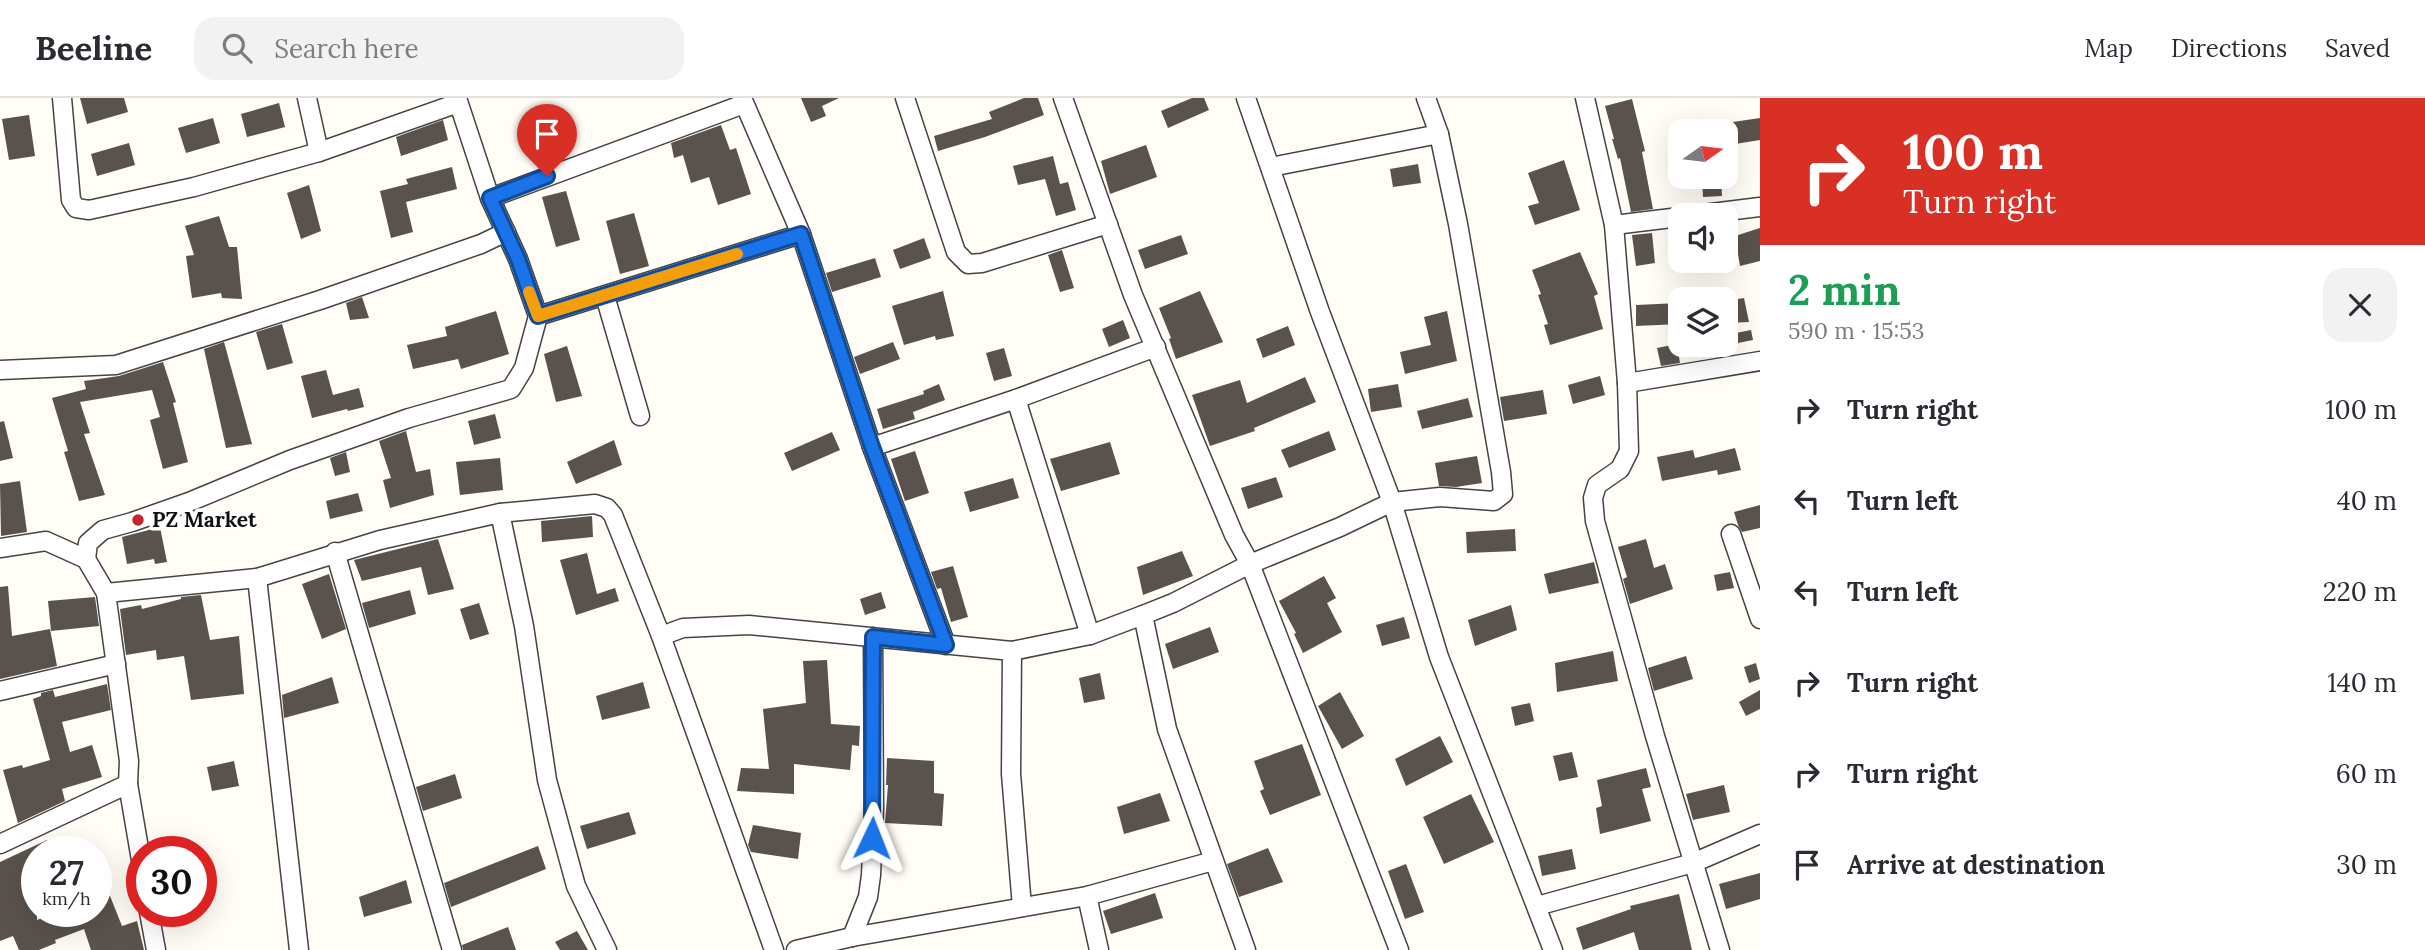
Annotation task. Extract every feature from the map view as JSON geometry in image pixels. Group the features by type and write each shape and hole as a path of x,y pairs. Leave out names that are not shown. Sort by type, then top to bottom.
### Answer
{"street":[{"path":"62,98 71,200 76,208 89,210 194,187 319,152 457,100 490,198 538,316 524,368 511,389 409,418 290,460 189,502 103,530 88,543 86,559"},
{"path":"307,98 319,152"},
{"path":"905,98 956,252 968,264 982,263 1108,224"},
{"path":"1063,98 1133,295 1234,535 1250,564 1399,950"},
{"path":"1247,98 1320,312 1392,502 1439,657 1553,950"},
{"path":"661,636 683,628 749,625 1012,651 1090,635 1143,615 1250,564 1340,527 1392,502 1440,498 1494,501 1503,494 1463,250 1439,134 1426,98"},
{"path":"1591,100 1614,225 1627,383 1629,451 1620,469 1597,485 1593,498 1595,521 1605,563 1720,950"},
{"path":"490,198 743,101 801,234 872,447 946,645"},
{"path":"1271,167 1439,134"},
{"path":"1738,210 1760,207"},
{"path":"1614,225 1668,218"},
{"path":"0,370 116,366 320,300 481,244 506,232"},
{"path":"538,316 801,234"},
{"path":"605,296 640,416"},
{"path":"872,447 1016,399 1156,347"},
{"path":"1627,383 1760,361"},
{"path":"1016,399 1090,635"},
{"path":"106,593 257,578 335,552 500,513 595,504 607,508 613,516 661,636 774,950"},
{"path":"500,513 524,626 547,780 576,886 607,950"},
{"path":"1731,534 1760,619"},
{"path":"0,548 46,541 86,559 106,593 129,761 128,784 137,836"},
{"path":"335,552 452,950"},
{"path":"257,578 299,950"},
{"path":"1143,615 1167,729 1246,950"},
{"path":"852,937 868,897 871,876 874,809 873,637"},
{"path":"1012,651 1011,774 1022,907"},
{"path":"0,691 116,664"},
{"path":"0,844 128,784"},
{"path":"1538,906 1693,863 1760,834"},
{"path":"796,950 852,937 1087,896 1213,861"},
{"path":"1087,896 1099,950"},
{"path":"152,927 156,950"}],"building":[{"path":"80,98 124,98 128,112 87,124"},
{"path":"801,98 839,98 822,106 826,116 811,122"},
{"path":"1024,98 1038,98 1044,115 938,151 934,136 992,119 989,112"},
{"path":"1192,98 1204,98 1209,110 1168,128 1161,111"},
{"path":"1632,99 1645,151 1642,152 1653,209 1631,212 1620,158 1618,159 1612,139 1605,106"},
{"path":"279,103 285,127 247,137 241,114"},
{"path":"29,115 35,156 9,160 2,119"},
{"path":"213,118 220,143 186,153 178,128"},
{"path":"1760,118 1760,140 1738,144 1738,121"},
{"path":"443,120 448,140 401,156 396,137"},
{"path":"721,125 730,150 736,148 751,194 718,205 709,177 691,183 683,155 674,158 671,143"},
{"path":"129,143 135,165 97,176 91,154"},
{"path":"1146,145 1157,177 1110,194 1101,161"},
{"path":"1053,156 1060,184 1068,182 1076,210 1056,216 1045,179 1018,185 1013,166"},
{"path":"1564,160 1580,210 1535,225 1528,206 1539,203 1528,173"},
{"path":"1418,164 1421,183 1393,187 1390,169"},
{"path":"452,167 457,189 406,202 413,232 391,238 380,191 408,184 406,179"},
{"path":"309,185 321,231 301,239 287,193"},
{"path":"1703,189 1722,189 1722,196 1703,197"},
{"path":"566,191 580,240 556,247 542,197"},
{"path":"634,213 649,266 620,274 606,221"},
{"path":"219,216 229,247 237,247 242,299 222,298 221,293 192,298 186,256 194,255 185,226"},
{"path":"1760,228 1760,261 1740,266 1738,235"},
{"path":"1652,233 1655,263 1636,266 1632,235"},
{"path":"1181,235 1188,254 1145,269 1138,250"},
{"path":"924,238 931,258 900,269 893,250"},
{"path":"1062,250 1074,288 1060,292 1048,255"},
{"path":"1580,252 1598,294 1594,296 1603,329 1550,345 1544,325 1548,324 1538,295 1541,294 1532,270"},
{"path":"875,258 881,277 832,292 826,273"},
{"path":"943,291 954,336 936,340 935,336 904,345 892,306"},
{"path":"1200,291 1223,342 1176,359 1159,308"},
{"path":"362,297 369,318 350,320 346,303"},
{"path":"1744,298 1749,322 1738,322 1738,299"},
{"path":"1668,304 1668,325 1636,326 1636,305"},
{"path":"496,311 509,354 461,369 458,359 413,369 407,345 447,336 445,327"},
{"path":"1447,311 1457,361 1405,374 1400,352 1431,345 1424,317"},
{"path":"1123,320 1130,338 1109,347 1102,329"},
{"path":"282,324 293,363 267,370 256,332"},
{"path":"1288,326 1295,345 1263,358 1256,339"},
{"path":"1751,330 1753,340 1738,343 1738,333"},
{"path":"224,342 252,444 226,448 204,349"},
{"path":"893,342 900,359 860,374 854,357"},
{"path":"567,346 582,396 556,402 544,354"},
{"path":"1668,346 1668,357 1679,357 1680,363 1661,366 1657,348"},
{"path":"1004,348 1012,376 994,381 986,353"},
{"path":"163,362 176,402 173,403 188,462 163,469 150,420 160,417 152,390 80,402 90,433 84,434 105,495 79,501 52,398 86,389 84,381 119,376"},
{"path":"326,370 333,395 359,388 364,407 312,418 301,376"},
{"path":"1600,376 1605,395 1573,404 1568,385"},
{"path":"1305,377 1316,402 1254,428 1255,431 1210,446 1192,395 1240,380 1247,403"},
{"path":"939,384 945,400 913,412 915,419 883,429 877,409 924,394 923,391"},
{"path":"1398,384 1402,407 1371,412 1368,389"},
{"path":"1543,390 1547,414 1504,421 1500,397"},
{"path":"1468,398 1473,417 1422,429 1417,411"},
{"path":"495,414 501,438 474,445 468,421"},
{"path":"4,421 13,458 0,461 0,422"},
{"path":"406,431 416,472 430,469 434,495 390,508 383,480 391,478 379,441"},
{"path":"1329,431 1336,450 1289,468 1281,450"},
{"path":"832,432 840,450 792,471 784,453"},
{"path":"614,440 622,465 576,484 567,462"},
{"path":"1110,442 1120,474 1061,491 1050,459"},
{"path":"1735,448 1741,470 1718,475 1717,470 1662,481 1657,457 1693,450 1695,458"},
{"path":"915,451 929,493 905,501 891,459"},
{"path":"346,452 350,472 335,476 330,458"},
{"path":"1477,456 1482,483 1456,487 1439,486 1435,463"},
{"path":"500,458 503,490 460,495 456,462"},
{"path":"1276,477 1283,497 1248,509 1241,488"},
{"path":"1013,478 1019,498 970,512 964,492"},
{"path":"20,481 27,532 1,536 0,484"},
{"path":"358,493 363,511 330,519 326,501"},
{"path":"1760,505 1760,528 1742,532 1734,512"},
{"path":"592,516 593,537 542,542 541,521"},
{"path":"160,527 167,562 155,564 154,559 127,564 122,537"},
{"path":"1515,529 1516,551 1467,553 1466,532"},
{"path":"438,539 454,589 428,595 421,567 362,581 354,560"},
{"path":"1646,539 1654,568 1665,564 1673,589 1630,604 1623,579 1627,577 1618,547"},
{"path":"1182,551 1193,576 1143,595 1137,567"},
{"path":"587,553 597,594 615,588 619,601 576,615 560,560"},
{"path":"1594,562 1599,583 1549,594 1544,574"},
{"path":"953,566 968,617 951,622 941,588 937,589 931,572"},
{"path":"1730,572 1734,588 1717,591 1714,575"},
{"path":"329,574 346,629 322,639 302,584"},
{"path":"1324,576 1336,598 1327,603 1342,632 1303,653 1279,601"},
{"path":"8,586 12,636 50,629 57,666 0,679 0,587"},
{"path":"410,590 416,614 369,628 362,603"},
{"path":"881,592 886,608 865,615 860,599"},
{"path":"201,595 210,640 239,636 244,694 191,700 184,656 157,660 156,650 126,655 120,609 141,605 142,609 181,597"},
{"path":"95,597 99,626 51,631 48,601"},
{"path":"479,603 489,634 470,640 460,609"},
{"path":"1511,605 1517,630 1475,646 1468,620"},
{"path":"1404,617 1410,638 1382,646 1376,625"},
{"path":"1210,627 1219,652 1173,669 1165,644"},
{"path":"1613,651 1618,681 1557,692 1555,663"},
{"path":"1686,656 1693,679 1654,691 1648,668"},
{"path":"827,660 831,724 860,726 859,746 852,745 850,770 794,764 794,794 737,791 741,768 769,769 763,709 806,703 803,661"},
{"path":"1756,663 1760,679 1749,683 1744,667"},
{"path":"1100,673 1105,699 1084,703 1079,678"},
{"path":"332,677 339,703 284,718 282,695"},
{"path":"643,682 650,708 602,720 596,696"},
{"path":"107,684 111,710 62,722 70,752 92,745 102,777 62,789 65,801 18,823 3,770 22,765 23,768 50,760 33,699 41,696 41,693 53,690 55,697"},
{"path":"1760,690 1760,709 1746,716 1739,702"},
{"path":"1340,692 1364,736 1342,749 1318,706"},
{"path":"1530,703 1534,721 1515,726 1511,707"},
{"path":"1440,736 1453,762 1406,786 1395,759"},
{"path":"1302,744 1321,795 1270,815 1260,791 1264,789 1254,761"},
{"path":"1572,752 1578,777 1559,781 1553,756"},
{"path":"887,758 934,761 934,793 944,794 942,826 885,823"},
{"path":"234,761 239,786 212,791 207,767"},
{"path":"1646,768 1651,787 1642,789 1651,821 1600,834 1596,808 1602,806 1597,780"},
{"path":"455,774 462,798 423,811 416,787"},
{"path":"1724,785 1730,812 1693,820 1686,794"},
{"path":"1160,793 1170,821 1124,834 1117,807"},
{"path":"1471,794 1494,842 1444,864 1423,817"},
{"path":"629,812 636,834 587,849 580,826"},
{"path":"753,825 801,833 798,859 751,852 748,845"},
{"path":"538,846 546,869 451,907 444,883"},
{"path":"1268,848 1283,882 1239,897 1227,864"},
{"path":"1572,849 1576,869 1542,876 1538,856"},
{"path":"21,852 21,927 112,927 112,901 122,926 138,927 144,950 91,950 84,929 55,940 56,943 39,950 19,950 13,936 0,941 0,862"},
{"path":"1406,864 1424,912 1405,919 1388,871"},
{"path":"1760,873 1760,899 1726,909 1719,884"},
{"path":"406,880 412,903 364,917 359,897"},
{"path":"1155,893 1163,918 1111,934 1103,911"},
{"path":"1679,894 1692,950 1639,950 1634,932 1583,950 1576,928 1631,909 1630,906"},
{"path":"508,927 516,950 463,950 462,945"},
{"path":"577,931 588,950 560,950 555,942"}],"slow traffic":[{"path":"529,292 538,316 737,254"}],"place":[{"name":"PZ Market","path":"138,520"}],"route":[{"path":"547,176 490,198 518,259 538,316 801,234 872,447 946,645 873,637 872,838"}]}
